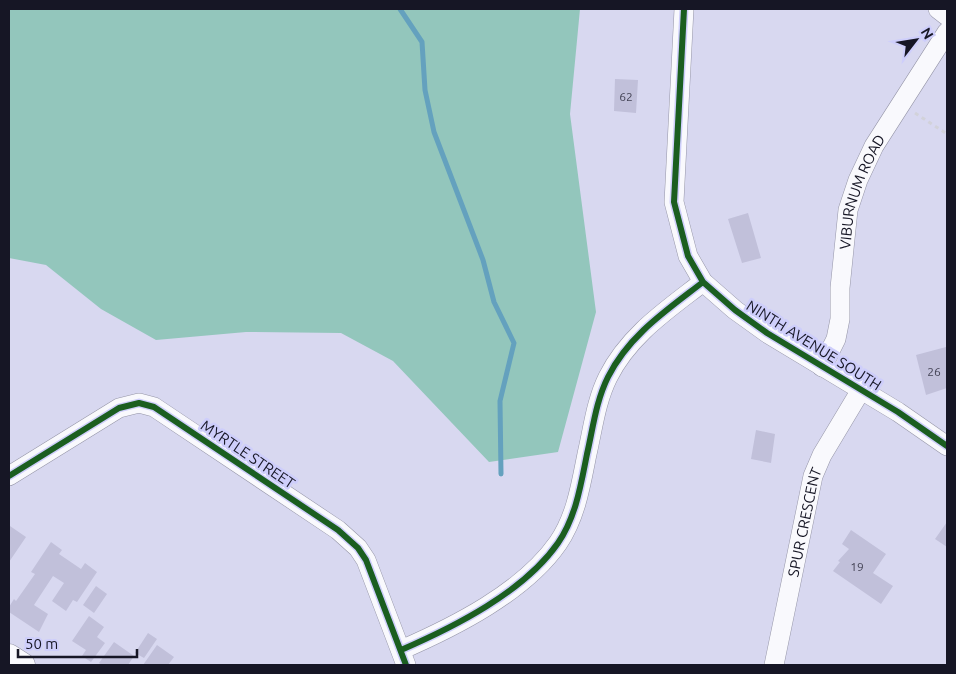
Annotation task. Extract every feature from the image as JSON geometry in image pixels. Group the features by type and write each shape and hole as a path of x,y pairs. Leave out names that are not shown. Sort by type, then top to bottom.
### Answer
{"street":[{"name":"NINTH AVENUE SOUTH","path":"684,9 674,202 688,256 703,282 735,310 822,368 861,390 947,446"},
{"path":"938,9 947,16"},
{"name":"VIBURNUM ROAD","path":"822,368 836,338 840,319 840,288 848,210 874,146 947,32"},
{"path":"403,658 502,595 537,568 558,542 577,500 598,406 607,378 618,359 642,330 703,282"},
{"name":"SPUR CRESCENT","path":"774,665 813,476 822,455 861,390"},
{"name":"MYRTLE STREET","path":"9,476 119,408 139,403 154,407 338,530 358,548 373,576 403,658"},
{"path":"9,656 23,665"}],"path":[{"path":"902,105 947,134"}],"green space":[{"path":"9,9 580,9 570,114 596,312 558,452 489,462 393,361 341,333 246,332 156,340 101,309 46,265 9,258"}],"building":[{"path":"615,79 638,80 636,113 614,111"},
{"path":"748,213 761,258 742,263 728,219"},
{"path":"946,347 947,388 926,395 916,355"},
{"path":"756,430 775,434 771,463 751,459"},
{"path":"947,522 947,547 935,539"},
{"path":"9,527 26,537 9,562"},
{"path":"851,530 886,554 873,573 893,586 881,604 833,571 840,562 838,561 849,549 842,544"},
{"path":"51,542 62,550 59,554 81,569 85,563 97,572 77,602 73,600 66,611 52,601 64,583 53,576 34,605 48,614 39,632 9,612 9,607 14,599 16,601 35,574 31,572"},
{"path":"96,586 107,594 94,613 83,605"},
{"path":"89,616 104,627 97,637 105,643 91,662 82,656 86,650 72,641"},
{"path":"148,633 157,639 144,658 135,653"},
{"path":"114,642 134,656 128,665 102,665 99,663"},
{"path":"157,645 174,657 168,665 143,665"}],"waterway":[{"path":"400,9 422,42 425,90 434,132 483,260 494,302 514,343 500,401 501,474"}],"cycle path":[{"path":"684,9 674,202 688,256 703,282 735,310 767,333 898,412 947,446"},
{"path":"401,650 465,619 487,606 527,577 544,561 558,543 574,511 598,405 608,377 627,348 638,336 663,313 703,282"},
{"path":"9,476 119,408 139,403 154,407 338,530 358,548 366,560 406,665"}]}
